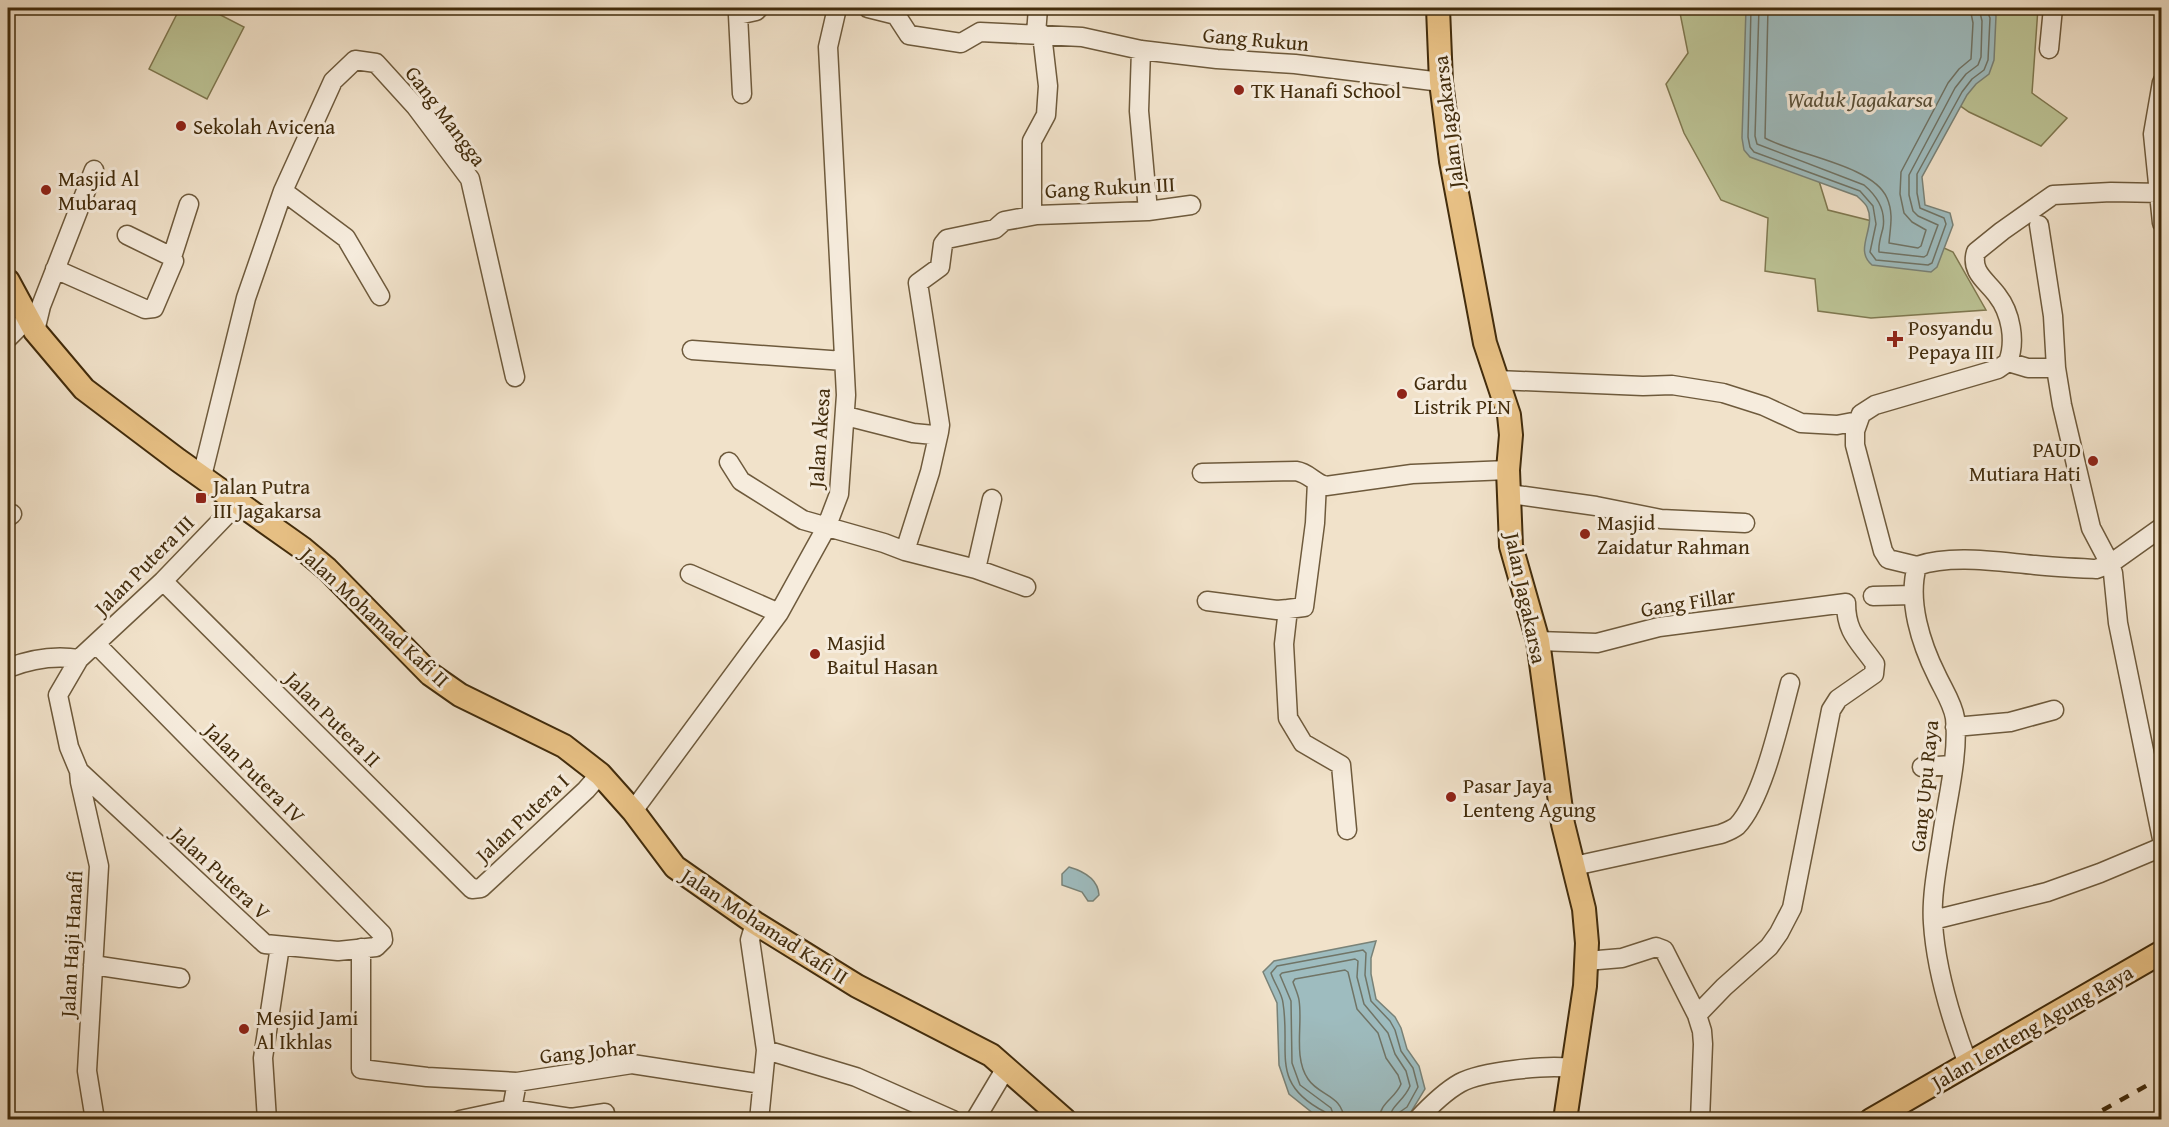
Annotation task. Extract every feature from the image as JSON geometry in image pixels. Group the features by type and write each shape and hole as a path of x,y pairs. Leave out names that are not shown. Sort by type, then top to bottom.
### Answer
{"main road":[{"name":"Jalan Jagakarsa","path":"1438,8 1441,82 1451,161 1485,342 1509,415 1511,435 1508,470 1511,546 1538,641 1563,824 1584,909 1587,943 1585,986 1564,1119"},
{"name":"Jalan Mohamad Kafi II","path":"8,281 23,317 84,389 302,548 327,569 430,674 460,695 564,746 600,774 633,811 675,867 755,923 857,986 991,1055 1065,1119"},
{"name":"Jalan Lenteng Agung Raya","path":"1871,1119 2162,952"}],"street":[{"path":"742,94 738,15 756,11 759,8"},
{"name":"Jalan Akesa","path":"633,811 778,613 826,528 839,494 846,416 828,47 837,8"},
{"name":"Gang Rukun","path":"868,8 896,15 909,35 961,43 980,32 1082,37 1141,50 1217,59 1295,64 1441,82"},
{"name":"Gang Rukun III","path":"1038,8 1039,34 1048,86 1046,115 1032,141 1032,208 1037,215 1148,210 1191,205"},
{"path":"2049,49 2053,8"},
{"path":"1141,50 1139,111 1148,210"},
{"name":"Gang Mangga","path":"202,476 246,298 283,191 333,81 354,60 376,63 416,107 470,179 515,377"},
{"path":"2162,82 2153,134 2162,223"},
{"path":"8,338 23,317 41,306 94,170"},
{"path":"283,191 346,238 380,296"},
{"path":"2160,193 2111,192 2053,195 2002,231 1976,252 1975,266 1977,273 1997,295 2007,313 2012,348 2008,362 1998,369 1875,405 1861,414 1855,431 1857,458 1883,551 1888,559 1917,566 1928,562 1948,561 2006,562 2096,569 2110,564 2162,527"},
{"path":"56,269 145,309 154,308 173,267 172,257 189,204"},
{"path":"905,551 930,472 940,425 918,283 940,267 943,244 947,239 995,229 1004,221 1037,215"},
{"path":"2038,225 2053,316 2056,368 2062,405 2091,528 2113,573 2118,623 2157,784 2162,839"},
{"path":"127,235 172,257"},
{"path":"692,350 844,361"},
{"path":"2008,362 2028,368 2056,368"},
{"path":"1497,380 1672,386 1723,393 1764,406 1801,423 1837,425 1858,421"},
{"path":"846,416 913,433 934,435 939,432"},
{"path":"729,462 741,481 802,520 905,551 976,569 1026,587"},
{"path":"1202,473 1296,471 1309,475 1326,486 1412,474 1508,470"},
{"path":"1207,601 1277,610 1304,607 1315,523 1317,482"},
{"path":"1510,494 1596,506 1650,517 1745,523"},
{"path":"976,569 992,499"},
{"name":"Jalan Putera III","path":"79,771 69,747 58,695 79,659 163,580 240,501"},
{"name":"Gang Upu Raya","path":"1917,566 1913,581 1913,595 1920,631 1935,674 1954,713 1952,765 1933,920 1937,958 1948,1004 1968,1064"},
{"path":"690,574 778,613"},
{"name":"Jalan Putera II","path":"163,580 472,890"},
{"path":"1873,596 1913,595"},
{"name":"Gang Fillar","path":"1538,641 1597,643 1659,627 1846,603 1848,624 1854,638 1875,664 1875,670 1868,680 1838,699 1832,710 1792,908 1779,933 1768,947 1697,1015"},
{"path":"1288,609 1284,644 1288,718 1303,743 1341,765 1347,830"},
{"name":"Jalan Putera IV","path":"96,645 382,934"},
{"path":"8,668 29,659 67,657 79,659"},
{"path":"1574,866 1721,834 1737,826 1762,778 1790,683"},
{"path":"1955,727 2010,722 2054,710"},
{"path":"1922,767 1952,765"},
{"name":"Jalan Putera V","path":"79,771 265,944 338,951 376,947 383,940 382,934"},
{"name":"Jalan Haji Hanafi","path":"79,771 99,866 87,1071 95,1119"},
{"name":"Jalan Putera I","path":"472,890 481,888 488,882 600,774"},
{"path":"1933,920 2047,892 2162,847"},
{"path":"755,923 750,940 766,1050 759,1119"},
{"path":"267,1119 263,1058 280,946"},
{"path":"1586,961 1622,958 1660,947 1667,955 1697,1015 1703,1044 1700,1119"},
{"path":"361,948 362,1069 427,1077 517,1082"},
{"path":"93,965 180,978"},
{"path":"766,1050 856,1077 948,1119"},
{"name":"Gang Johar","path":"512,1109 517,1082 632,1064 762,1084"},
{"path":"1417,1119 1432,1104 1462,1082 1481,1076 1508,1072 1557,1067 1571,1068"},
{"path":"975,1119 1006,1068"},
{"path":"460,1119 512,1109 571,1118 605,1113 606,1119"}],"green space":[{"path":"180,8 207,8 244,27 207,99 149,69"},
{"path":"1679,8 2038,8 2032,93 2067,118 2041,146 1969,112 1922,79 1815,168 1828,210 1900,228 1953,252 1986,310 1871,318 1818,311 1815,279 1765,271 1768,218 1721,200 1684,133 1666,84 1688,53"}],"water":[{"name":"Waduk Jagakarsa","path":"1746,8 1991,8 1996,16 1994,60 1989,74 1967,95 1922,177 1925,205 1950,213 1953,225 1937,267 1931,272 1872,265 1865,252 1869,215 1866,206 1857,196 1750,157 1744,150 1742,138"},
{"path":"1069,867 1084,873 1096,884 1099,895 1093,901 1088,901 1082,892 1062,885 1062,874"},
{"path":"1376,941 1371,958 1371,974 1376,999 1395,1017 1401,1028 1407,1049 1419,1066 1425,1089 1411,1112 1398,1119 1328,1119 1314,1114 1289,1094 1279,1065 1277,1003 1263,972 1274,961"}],"railway":[{"path":"2085,1120 2162,1077"}],"place":[{"name":"TK Hanafi School","path":"1239,90"},
{"name":"Sekolah Avicena","path":"181,126"},
{"name":"Masjid Al Mubaraq","path":"46,190"},
{"name":"Posyandu Pepaya III","path":"1895,339"},
{"name":"Gardu Listrik PLN","path":"1402,394"},
{"name":"PAUD Mutiara Hati","path":"2093,461"},
{"name":"Jalan Putra III Jagakarsa","path":"201,498"},
{"name":"Masjid Zaidatur Rahman","path":"1585,534"},
{"name":"Masjid Baitul Hasan","path":"815,654"},
{"name":"Pasar Jaya Lenteng Agung","path":"1451,797"},
{"name":"Mesjid Jami Al Ikhlas","path":"244,1029"}]}
